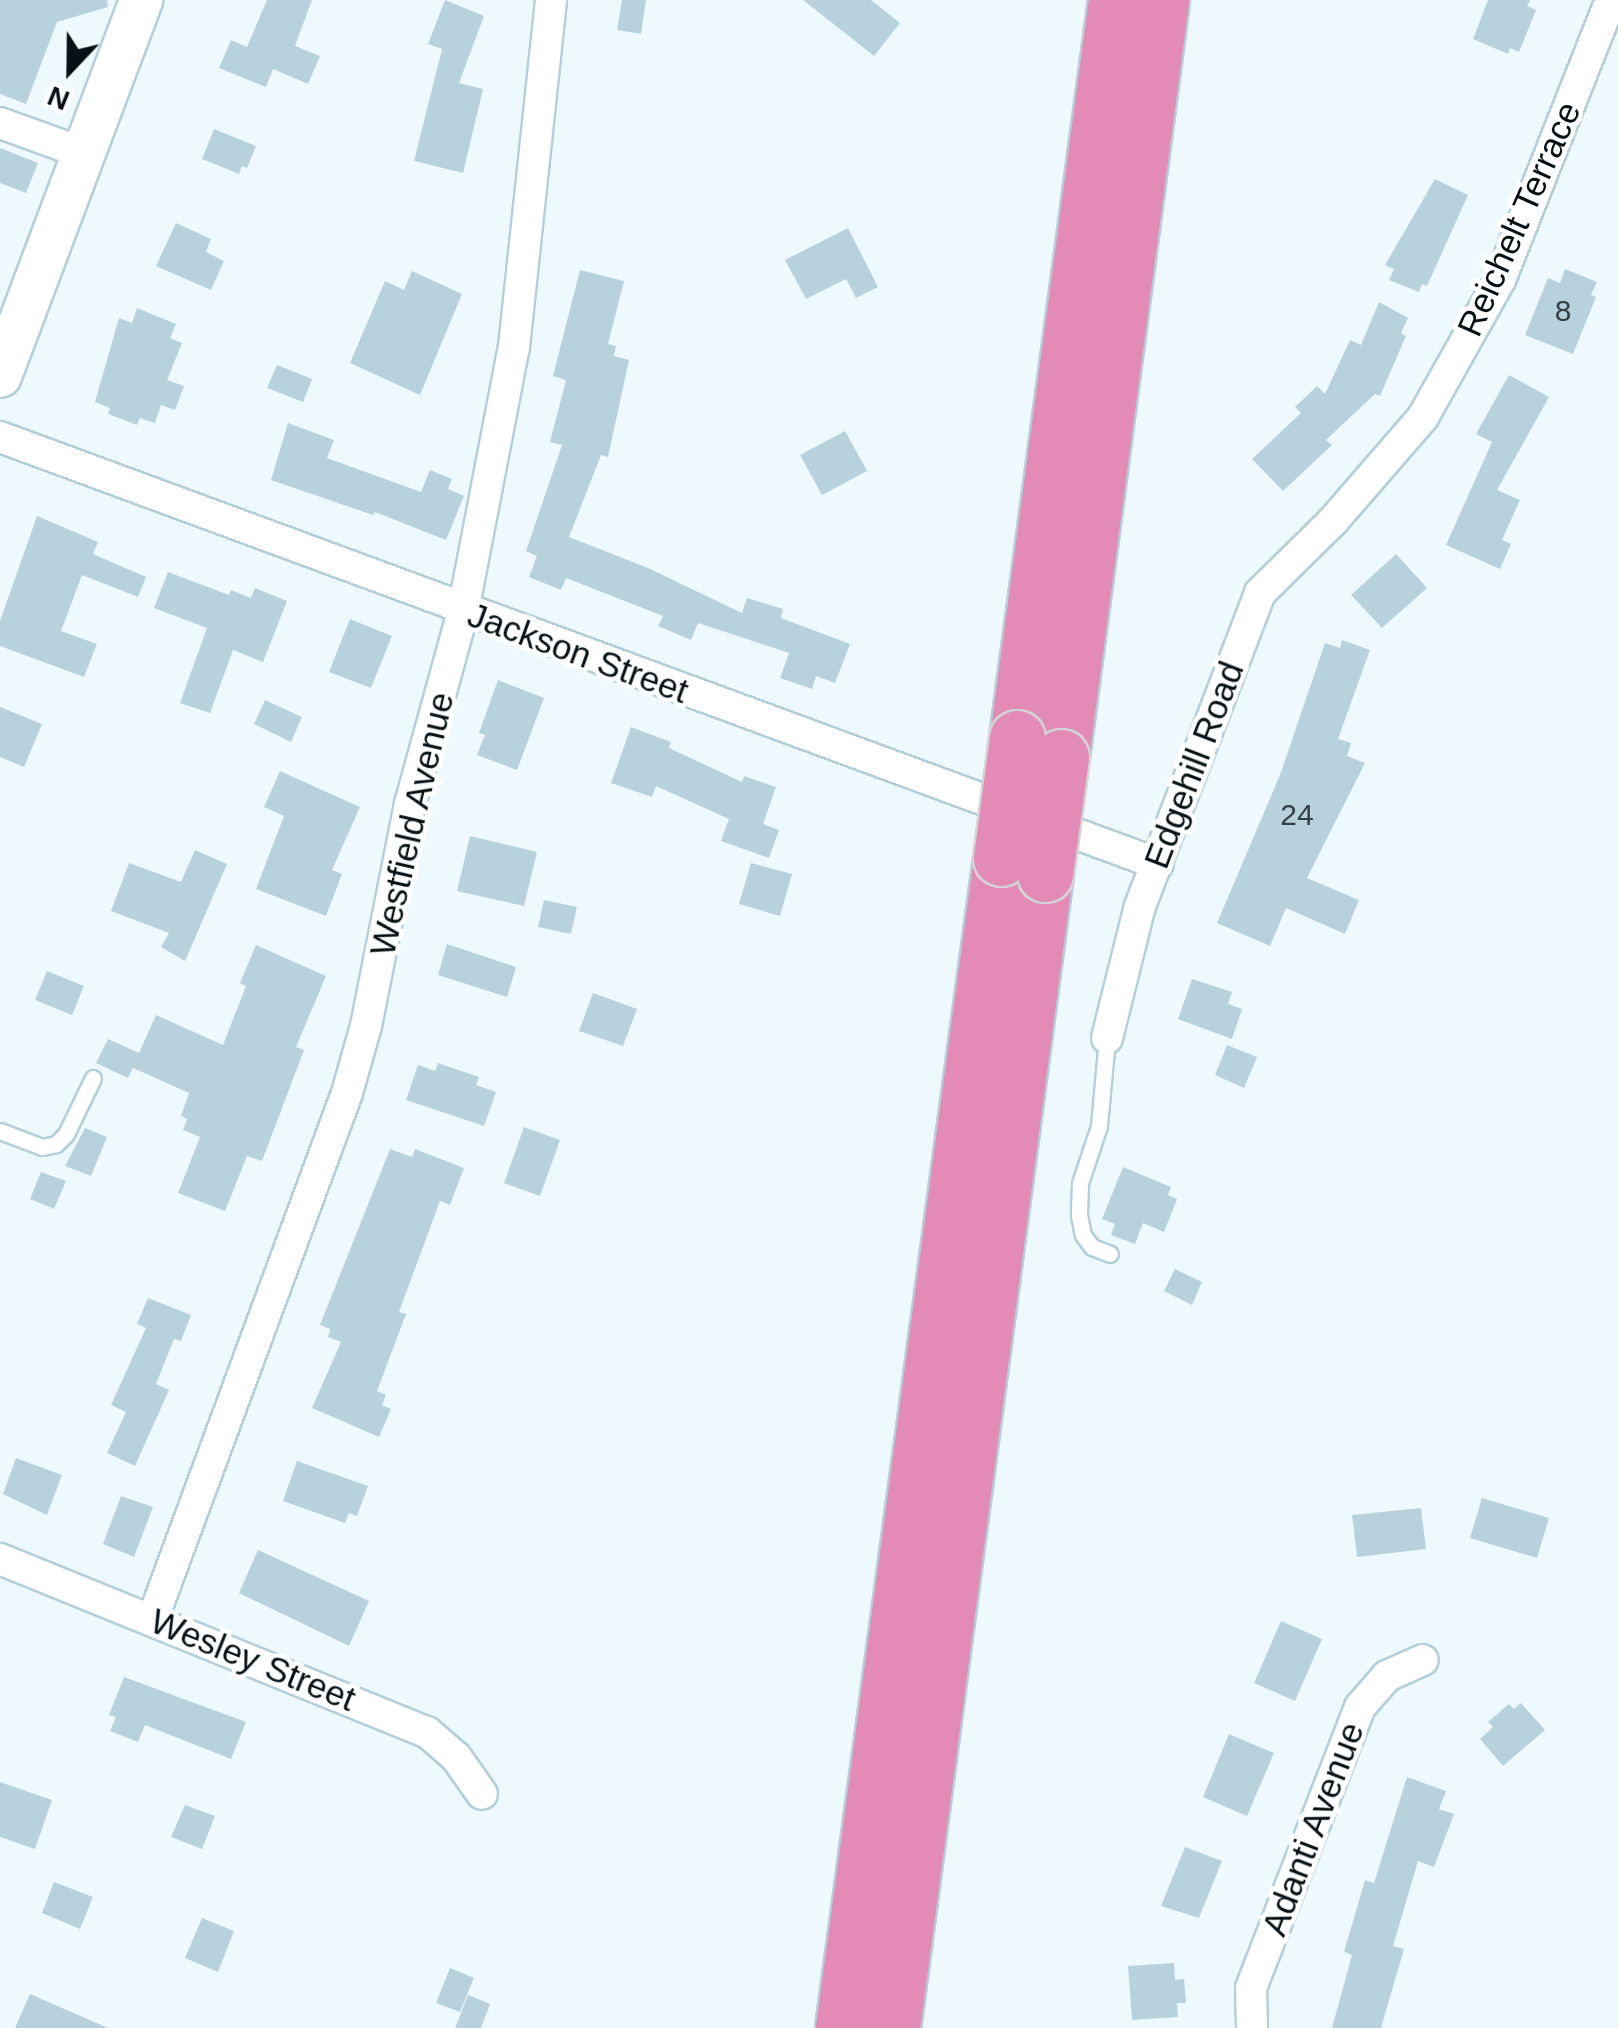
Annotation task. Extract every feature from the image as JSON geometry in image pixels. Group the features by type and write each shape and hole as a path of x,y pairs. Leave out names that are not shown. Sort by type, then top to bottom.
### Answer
{"highway":[{"path":"1039,747 1116,0"},
{"path":"843,2028 1039,747 1161,0"},
{"path":"892,2028 1023,866"}],"main road":[{"path":"0,376 141,0"}],"street":[{"name":"Westfield Avenue","path":"152,1618 347,1093 384,950 410,804 463,611 514,347 551,0"},
{"name":"Reichelt Terrace","path":"1333,521 1423,417 1500,280 1611,0"},
{"path":"0,123 86,154"},
{"name":"Jackson Street","path":"0,437 463,611 1158,864"},
{"name":"Edgehill Road","path":"1106,1038 1140,906 1260,592 1333,521"},
{"name":"Wesley Street","path":"0,1559 427,1732 456,1757 482,1794"},
{"name":"Adanti Avenue","path":"1252,2028 1251,1988 1360,1707 1387,1676 1423,1660"}],"lane":[{"path":"1106,1038 1099,1126 1080,1183 1079,1215 1083,1235 1092,1247 1110,1254"},
{"path":"0,1131 42,1147 56,1144 66,1134 94,1078"}],"building":[{"path":"0,0 107,0 108,7 57,22 26,104 0,94"},
{"path":"267,0 312,0 295,46 320,56 308,84 273,69 266,87 219,68 231,40 247,47"},
{"path":"445,0 484,16 459,83 483,89 463,173 414,161 442,49 428,44"},
{"path":"622,0 646,0 641,34 617,30"},
{"path":"803,0 871,0 900,23 874,56"},
{"path":"1488,0 1530,0 1527,6 1536,10 1519,52 1510,48 1508,54 1473,39"},
{"path":"214,129 256,146 247,168 242,166 239,174 202,159"},
{"path":"0,148 38,163 26,193 0,183"},
{"path":"1435,179 1468,195 1427,286 1422,284 1419,292 1389,280 1394,269 1385,265"},
{"path":"176,223 211,239 206,252 224,261 211,290 156,266"},
{"path":"848,228 878,287 856,298 846,279 806,299 785,260"},
{"path":"1565,269 1597,282 1591,295 1596,297 1573,354 1525,335 1548,278 1560,283"},
{"path":"580,270 624,281 608,344 616,346 614,356 629,360 608,457 601,455 569,537 648,568 742,613 747,598 783,609 781,618 850,644 835,683 816,676 812,689 780,678 789,653 698,623 691,640 658,626 663,616 566,578 561,590 529,577 537,556 526,551 562,445 550,442 566,380 553,376"},
{"path":"412,271 462,294 420,395 350,363 385,281 404,290"},
{"path":"1379,302 1408,318 1401,333 1406,336 1380,396 1375,394 1326,440 1332,445 1283,491 1252,459 1301,413 1295,407 1317,386 1325,394 1350,340 1361,345"},
{"path":"137,308 176,324 170,338 182,343 167,380 184,386 175,410 161,405 155,423 140,418 137,425 108,414 110,408 95,402 119,318 132,323"},
{"path":"277,365 312,379 303,402 267,388"},
{"path":"1509,375 1549,397 1497,490 1520,500 1502,540 1511,544 1500,569 1446,545 1492,442 1476,434"},
{"path":"288,423 334,440 327,458 421,492 430,470 452,479 448,489 464,496 446,540 375,512 373,515 271,480"},
{"path":"845,431 867,471 822,495 800,455"},
{"path":"37,516 98,542 93,554 146,577 138,597 82,575 61,631 97,644 84,677 0,646 0,621"},
{"path":"1396,554 1427,588 1382,628 1351,595"},
{"path":"168,572 229,595 231,590 251,598 255,588 287,601 263,662 233,650 210,713 180,703 207,628 154,608"},
{"path":"350,619 392,636 371,688 329,672"},
{"path":"1342,640 1370,650 1338,739 1351,743 1347,756 1365,763 1307,878 1359,900 1345,934 1286,908 1270,946 1217,923 1280,775 1325,643 1340,648"},
{"path":"498,680 544,698 517,770 477,755 485,735 479,733"},
{"path":"265,700 302,717 291,742 254,724"},
{"path":"0,707 42,724 24,767 0,757"},
{"path":"631,727 671,742 669,748 742,782 744,776 776,787 763,824 779,830 769,858 721,841 729,819 656,786 652,797 611,783"},
{"path":"280,771 360,807 332,870 342,874 326,916 256,889 284,816 264,807"},
{"path":"470,836 537,852 524,906 457,891"},
{"path":"195,850 227,864 185,961 161,947 169,933 111,911 129,863 181,882"},
{"path":"751,863 792,874 780,916 739,904"},
{"path":"544,900 577,907 571,934 538,927"},
{"path":"447,944 516,967 507,997 438,975"},
{"path":"256,945 326,976 296,1047 304,1050 262,1161 247,1156 225,1211 178,1193 200,1137 183,1130 187,1119 181,1116 189,1093 133,1068 128,1078 96,1063 108,1039 139,1053 156,1015 223,1045 246,986 240,983"},
{"path":"47,971 84,986 72,1015 35,1000"},
{"path":"1192,979 1232,992 1228,1004 1242,1009 1232,1039 1178,1019"},
{"path":"593,993 637,1009 623,1046 579,1031"},
{"path":"1227,1045 1257,1057 1244,1088 1215,1075"},
{"path":"438,1063 479,1077 476,1085 496,1092 484,1126 406,1100 418,1065 435,1071"},
{"path":"524,1127 560,1140 540,1196 504,1183"},
{"path":"85,1128 107,1137 91,1176 65,1166"},
{"path":"390,1149 412,1157 415,1149 464,1168 450,1205 440,1201 399,1312 406,1314 377,1391 386,1395 382,1405 391,1409 379,1437 312,1408 341,1342 328,1337 330,1329 320,1325"},
{"path":"1123,1167 1171,1187 1168,1195 1177,1199 1164,1232 1143,1223 1135,1244 1111,1235 1115,1224 1102,1219"},
{"path":"41,1172 66,1181 54,1209 30,1199"},
{"path":"1175,1269 1202,1282 1192,1305 1164,1291"},
{"path":"148,1298 191,1315 181,1341 174,1339 156,1384 169,1390 135,1466 107,1453 126,1412 111,1405 146,1328 137,1324"},
{"path":"16,1458 62,1475 47,1515 3,1494"},
{"path":"297,1461 368,1486 357,1516 349,1513 345,1523 283,1501"},
{"path":"121,1496 153,1507 134,1557 103,1544"},
{"path":"1482,1498 1549,1518 1537,1558 1470,1538"},
{"path":"1421,1508 1426,1549 1357,1557 1352,1515"},
{"path":"258,1550 369,1601 349,1646 239,1593"},
{"path":"1281,1621 1322,1639 1295,1701 1254,1683"},
{"path":"124,1677 246,1722 231,1759 145,1725 138,1742 110,1731 116,1717 109,1715"},
{"path":"1521,1703 1545,1730 1503,1766 1480,1739 1493,1727 1488,1722 1509,1704 1514,1709"},
{"path":"1229,1734 1274,1753 1247,1816 1203,1797"},
{"path":"1407,1777 1446,1791 1439,1809 1454,1814 1434,1867 1418,1861 1393,1946 1404,1949 1381,2028 1332,2028 1352,1955 1344,1952 1365,1880 1374,1883"},
{"path":"0,1782 52,1800 35,1849 0,1837"},
{"path":"185,1805 215,1816 202,1849 171,1837"},
{"path":"1185,1847 1222,1861 1199,1918 1161,1906"},
{"path":"54,1882 93,1897 80,1929 42,1913"},
{"path":"202,1918 234,1931 218,1972 185,1958"},
{"path":"1174,1963 1175,1980 1184,1979 1186,2003 1177,2003 1178,2017 1132,2020 1128,1966"},
{"path":"450,1968 474,1978 460,2012 436,2003"},
{"path":"30,1994 108,2028 15,2028"},
{"path":"468,1995 490,2004 481,2028 455,2028"}]}
